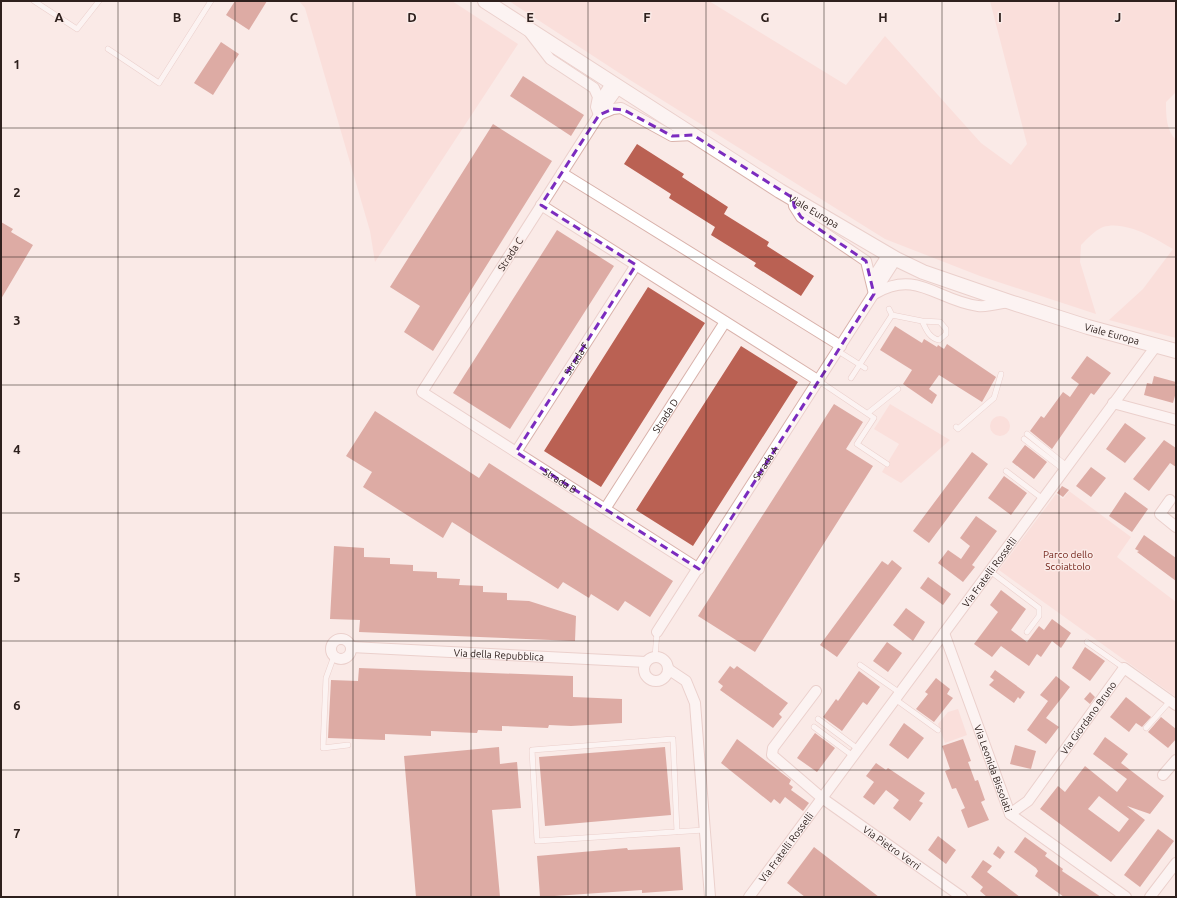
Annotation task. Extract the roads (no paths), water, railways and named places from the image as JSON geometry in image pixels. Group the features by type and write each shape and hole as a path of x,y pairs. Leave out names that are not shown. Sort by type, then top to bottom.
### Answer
{"main road":[{"name":"Viale Europa","path":"485,1 793,198 892,257 923,272 1010,302 1088,327 1176,351"}],"street":[{"path":"523,25 550,59 594,88 597,94 596,107 599,115 613,109 621,108 672,136 693,135"},
{"name":"Strada C","path":"422,392 599,115 615,85"},
{"path":"562,173 840,348"},
{"path":"793,198 794,206 801,217 866,261 874,294 889,286 911,284 966,304 979,306 1010,302"},
{"path":"541,205 819,381"},
{"name":"Strada A","path":"657,632 699,569 874,294 892,257"},
{"name":"Strada F","path":"516,452 636,265"},
{"name":"Strada D","path":"605,509 725,322"},
{"name":"Via Fratelli Rosselli","path":"749,897 1156,346"},
{"name":"Strada B","path":"422,392 699,569"},
{"path":"1114,403 1176,420"},
{"path":"1170,500 1160,514 1176,527"},
{"name":"Via Leonida Bissolati","path":"944,633 1010,814 1126,897"},
{"path":"337,640 346,640 351,647 350,653 346,657 340,658 334,656 332,647 337,640"},
{"name":"Via della Repubblica","path":"351,647 651,659"},
{"path":"668,669 662,679 654,680 645,673 651,659 666,662 668,669 686,681 695,704 709,897"},
{"path":"1124,668 1173,703"},
{"name":"Via Giordano Bruno","path":"1010,814 1028,801 1124,668"},
{"path":"816,691 776,744 772,753 778,761 822,798"},
{"path":"1163,775 1176,760"},
{"name":"Via Pietro Verri","path":"822,798 962,897"},
{"path":"1150,897 1176,863"}],"lane":[{"path":"34,1 77,29 98,1"},
{"path":"108,49 159,83 211,1"},
{"path":"889,309 892,315"},
{"path":"892,315 922,321 940,322 944,325 946,334 939,340 934,339 930,336 922,321"},
{"path":"851,378 862,366 892,315"},
{"path":"840,348 862,366"},
{"path":"956,427 958,429 994,398 1001,374"},
{"path":"819,381 874,418 857,444 888,464"},
{"path":"868,413 898,389"},
{"path":"1025,437 1066,468"},
{"path":"1006,471 1043,499"},
{"path":"990,571 1039,608 1039,616 1028,632"},
{"path":"651,659 657,632"},
{"path":"1087,642 1124,668"},
{"path":"334,656 326,678 323,748 348,745"},
{"path":"860,665 938,730"},
{"path":"1146,728 1173,703"},
{"path":"818,719 856,752"},
{"path":"814,727 856,752"},
{"path":"677,832 673,740 532,750 537,841 677,832 704,830"}],"park label":[{"name":"Parco dello Scoiattolo","path":"1068,560"}]}
